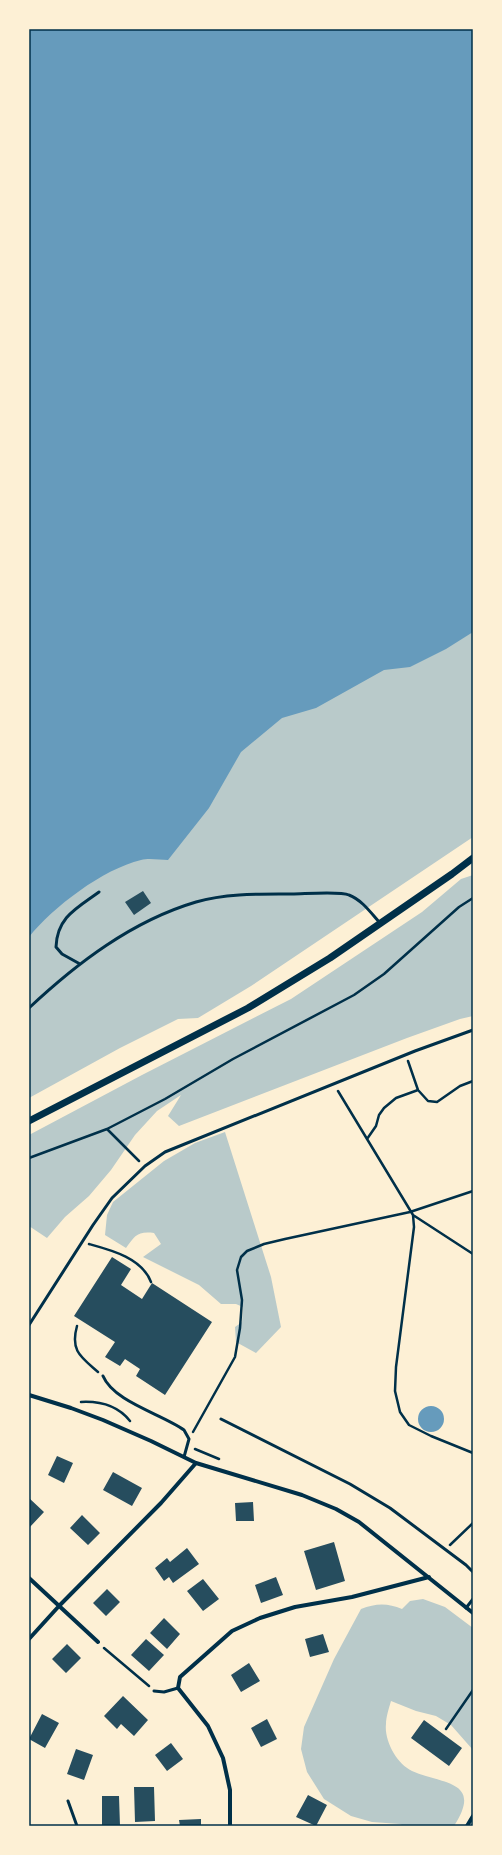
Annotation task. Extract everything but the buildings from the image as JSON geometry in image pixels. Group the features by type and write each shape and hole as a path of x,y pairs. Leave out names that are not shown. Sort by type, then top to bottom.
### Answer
{"street":[{"path":"29,1121 248,1008 330,958 473,858"},
{"path":"29,1395 103,1420 196,1463 296,1493 336,1509 358,1522 473,1613"},
{"path":"29,1639 59,1606 161,1503 196,1463"},
{"path":"29,1578 98,1642"},
{"path":"230,1826 230,1790 223,1758 208,1726 178,1688 180,1677 219,1642 240,1627 295,1607 352,1597 428,1578"},
{"path":"467,1826 473,1816"}],"lane":[{"path":"80,964 62,954 56,947 56,935 62,922 71,912 99,892"},
{"path":"29,1008 91,955 145,923 196,902 224,896 348,894 363,904 380,924"},
{"path":"29,1325 112,1198 145,1166 165,1152 405,1055 473,1030"},
{"path":"103,1376 106,1382 113,1389 184,1430 189,1439 184,1457"},
{"path":"221,1419 298,1457 377,1500 446,1549 473,1572"},
{"path":"466,1608 473,1599"},
{"path":"154,1691 164,1692 178,1688"},
{"path":"68,1801 76,1826"}],"path":[{"path":"29,1158 107,1129 165,1099 233,1059 354,995 384,974 459,907 473,898"},
{"path":"405,1055 418,1090 428,1101 437,1102 460,1086 473,1081"},
{"path":"334,1084 410,1212 473,1254"},
{"path":"367,1139 376,1126 379,1116 384,1108 396,1098 418,1090"},
{"path":"107,1129 145,1166"},
{"path":"189,1439 235,1357 242,1300 237,1270 241,1257 247,1251 264,1244 410,1212 473,1191"},
{"path":"413,1215 414,1227 396,1367 395,1391 400,1412 409,1425 431,1436 473,1453"},
{"path":"82,1243 124,1256 140,1266 149,1276 151,1282"},
{"path":"77,1326 75,1335 78,1353 83,1360 103,1376"},
{"path":"446,1549 473,1523"},
{"path":"98,1642 154,1691"},
{"path":"446,1729 473,1690"}],"shaded area":[{"path":"29,29 473,29 473,837 251,986 198,1018 178,1019 120,1048 29,1098"},
{"path":"473,875 473,1016 460,1019 407,1038 179,1126 168,1116 181,1095 157,1111 135,1135 111,1170 89,1196 65,1217 47,1238 29,1226 29,1135 291,999 422,912 461,879"},
{"path":"225,1132 271,1277 281,1327 256,1353 236,1342 235,1327 242,1322 243,1307 236,1304 221,1304 199,1285 143,1257 161,1244 154,1233 137,1235 126,1248 105,1235 107,1215 113,1202 164,1161 195,1143"},
{"path":"423,1599 445,1607 473,1628 473,1750 451,1725 436,1716 416,1711 391,1701 386,1718 386,1731 389,1744 397,1758 406,1768 446,1782 455,1786 462,1792 464,1800 462,1811 454,1826 404,1826 400,1824 372,1822 351,1816 324,1799 307,1772 301,1749 304,1727 334,1659 361,1609 382,1604 402,1609 410,1601"}],"water":[{"path":"29,29 473,29 473,632 446,649 410,667 384,670 316,708 282,718 241,752 209,808 168,860 141,860 126,865 95,880 51,914 29,937"},
{"path":"431,1406 440,1410 444,1419 440,1428 431,1432 422,1428 418,1419 422,1410"}]}
